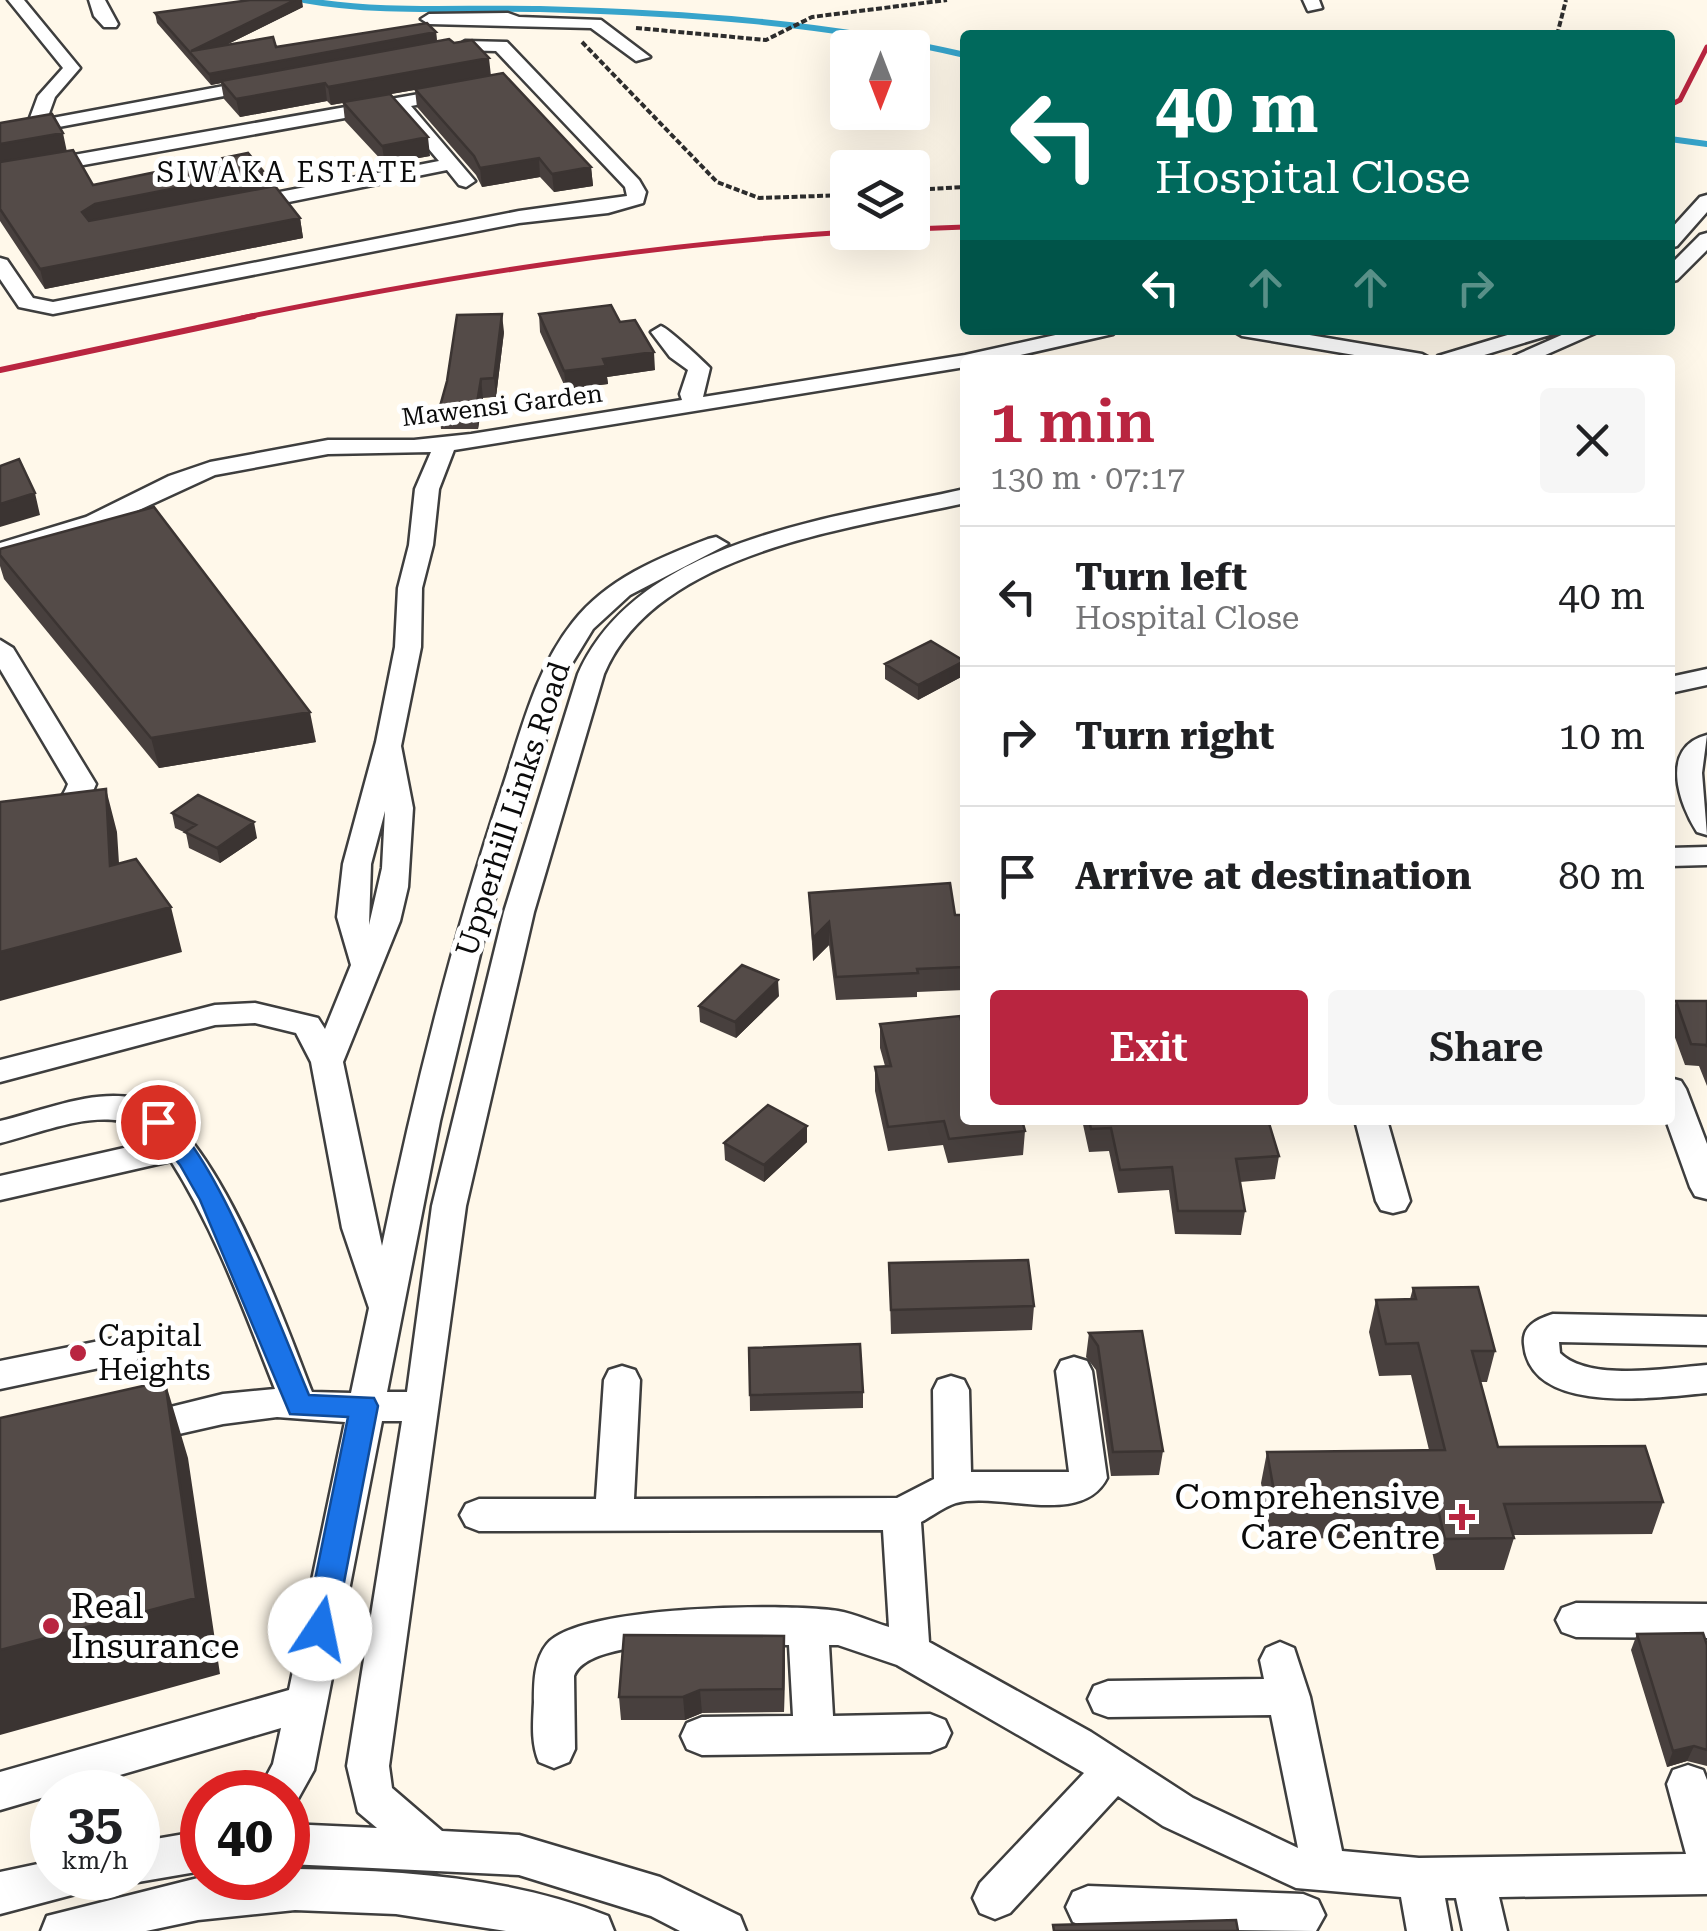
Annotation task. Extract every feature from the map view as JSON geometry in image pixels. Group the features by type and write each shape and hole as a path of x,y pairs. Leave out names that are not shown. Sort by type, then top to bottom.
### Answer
{"street":[{"path":"0,1 14,0 72,68 47,96 35,126"},
{"path":"97,0 102,16 110,24"},
{"path":"429,19 508,18 516,22"},
{"path":"0,264 26,303 53,308 519,217 608,207 636,199 638,192 632,184 520,80 502,46 459,47 516,22 552,20 598,25 642,57"},
{"path":"0,133 282,80"},
{"path":"0,174 474,89"},
{"path":"399,103 466,181"},
{"path":"87,159 104,181"},
{"path":"217,210 452,164"},
{"path":"1675,236 1707,201"},
{"path":"1675,271 1707,239"},
{"path":"661,332 677,353 699,368 691,394 696,408"},
{"name":"Mawensi Garden","path":"990,355 1083,335"},
{"path":"1264,335 1390,355"},
{"path":"1462,355 1529,335"},
{"path":"1529,355 1581,335"},
{"path":"1269,336 1282,355"},
{"path":"1269,336 1314,355"},
{"name":"Mawensi Garden","path":"0,551 94,522 177,481 210,470 328,446 445,444 696,408 960,361"},
{"path":"327,1062 390,908 398,846 399,786 389,742 408,647 410,588 421,545 427,489 445,444"},
{"name":"Upperhill Links Road","path":"293,1770 385,1305 474,916 555,670 568,642 595,608 673,560 768,524 960,479"},
{"name":"Upperhill Links Road","path":"430,1848 373,1798 368,1766 449,1206 519,912 578,707 608,638 644,604 696,571 771,542 960,497"},
{"path":"0,648 82,784 71,805 56,818 34,829 0,835"},
{"path":"1675,684 1707,677"},
{"path":"1707,743 1692,756 1707,826"},
{"path":"1675,858 1707,856"},
{"path":"0,1071 172,1023 215,1015 255,1013 307,1025 327,1062 359,1228 385,1305"},
{"path":"1675,1107 1707,1187"},
{"path":"0,1132 88,1112 136,1109 158,1122 180,1148 212,1200 300,1406"},
{"path":"1372,1125 1394,1200"},
{"path":"0,1188 180,1148"},
{"path":"1707,1331 1553,1328 1541,1336 1540,1344 1552,1367 1580,1383 1707,1379"},
{"path":"0,1375 124,1350"},
{"path":"479,1515 901,1514 953,1486 1079,1486 1088,1478 1074,1371"},
{"path":"614,1516 622,1380"},
{"path":"951,1390 953,1486"},
{"path":"111,1434 223,1410 277,1404 423,1406"},
{"path":"901,1514 910,1652"},
{"path":"1576,1620 1707,1622"},
{"path":"554,1749 554,1676 561,1657 577,1644 609,1634 692,1626 808,1627 865,1634 910,1652 1076,1745 1178,1812 1311,1870 1420,1878 1707,1874"},
{"path":"808,1627 814,1734"},
{"path":"1088,1908 1304,1923 1311,1870 1285,1679 1108,1699"},
{"path":"0,1790 306,1703"},
{"path":"702,1736 930,1733"},
{"path":"996,1898 1114,1770"},
{"path":"1688,1784 1707,1853"},
{"path":"310,1845 519,1855 660,1898 724,1931"},
{"path":"1420,1878 1430,1931"},
{"path":"1473,1878 1486,1931"},
{"path":"0,1893 30,1886"},
{"path":"63,1931 200,1899 313,1891 397,1893 522,1910 592,1931"}],"path":[{"path":"830,195 759,198 717,182 590,52 568,22 766,40 806,20 946,0"},
{"path":"1557,30 1566,0"},
{"path":"930,189 960,187"}],"building":[{"path":"250,0 295,0 191,51 273,37 276,47 427,23 436,32 209,74 155,13"},
{"path":"449,39 454,43 472,40 489,58 236,99 221,81"},
{"path":"503,73 591,167 552,174 539,158 480,168 415,89"},
{"path":"390,94 428,137 382,146 343,102"},
{"path":"52,114 63,133 0,144 0,123"},
{"path":"73,150 93,185 248,153 263,171 95,204 82,212 89,221 275,186 300,218 40,269 0,209 0,162"},
{"path":"611,305 620,322 635,320 654,352 603,359 606,366 564,371 539,314"},
{"path":"502,314 494,378 481,379 476,409 439,410 457,315"},
{"path":"19,459 35,493 0,504 0,466"},
{"path":"154,507 310,712 151,738 0,555 0,549"},
{"path":"931,641 960,659 960,663 918,685 885,664"},
{"path":"106,789 110,866 136,859 171,907 0,952 0,802"},
{"path":"198,795 254,822 217,848 185,832 196,825 172,813"},
{"path":"950,883 955,915 960,915 960,967 836,977 829,922 813,938 809,893"},
{"path":"742,965 778,980 735,1022 699,1006"},
{"path":"1676,1001 1707,1001 1707,1047 1691,1044"},
{"path":"960,1016 960,1125 1023,1125 1025,1131 949,1139 944,1121 888,1127 875,1067 891,1066 880,1024"},
{"path":"768,1105 807,1126 764,1165 724,1143"},
{"path":"1090,1125 1270,1125 1279,1156 1236,1159 1245,1211 1178,1211 1172,1167 1120,1170 1111,1128 1091,1129"},
{"path":"1028,1260 1034,1306 891,1310 889,1263"},
{"path":"1478,1287 1495,1351 1472,1351 1498,1447 1645,1446 1663,1502 1504,1504 1514,1538 1445,1539 1437,1505 1277,1508 1267,1452 1445,1450 1418,1343 1386,1344 1376,1300 1416,1299 1413,1288"},
{"path":"1142,1331 1163,1451 1113,1452 1098,1346 1089,1333"},
{"path":"860,1344 863,1392 750,1395 749,1348"},
{"path":"165,1381 196,1598 0,1650 0,1418"},
{"path":"1703,1633 1707,1645 1707,1750 1694,1746 1673,1751 1637,1634"},
{"path":"624,1635 784,1636 783,1689 700,1690 683,1697 619,1697"},
{"path":"1236,1920 1238,1931 1054,1931 1053,1925"}],"waterway":[{"path":"304,0 392,8 540,9 701,17 860,34 960,54"},
{"path":"1675,140 1707,144"}],"railway":[{"path":"1675,102 1680,100 1707,47"},
{"path":"930,228 960,227"},
{"path":"242,318 544,264 830,233"},
{"path":"0,370 254,316"}],"place":[{"name":"Capital Heights","path":"78,1353"},
{"name":"Comprehensive Care Centre","path":"1462,1517"},
{"name":"Real Insurance","path":"51,1626"}],"district":[{"name":"SIWAKA ESTATE","path":"288,172"}],"route":[{"path":"158,1122 189,1159 212,1200 300,1406 364,1406 320,1629"}]}
